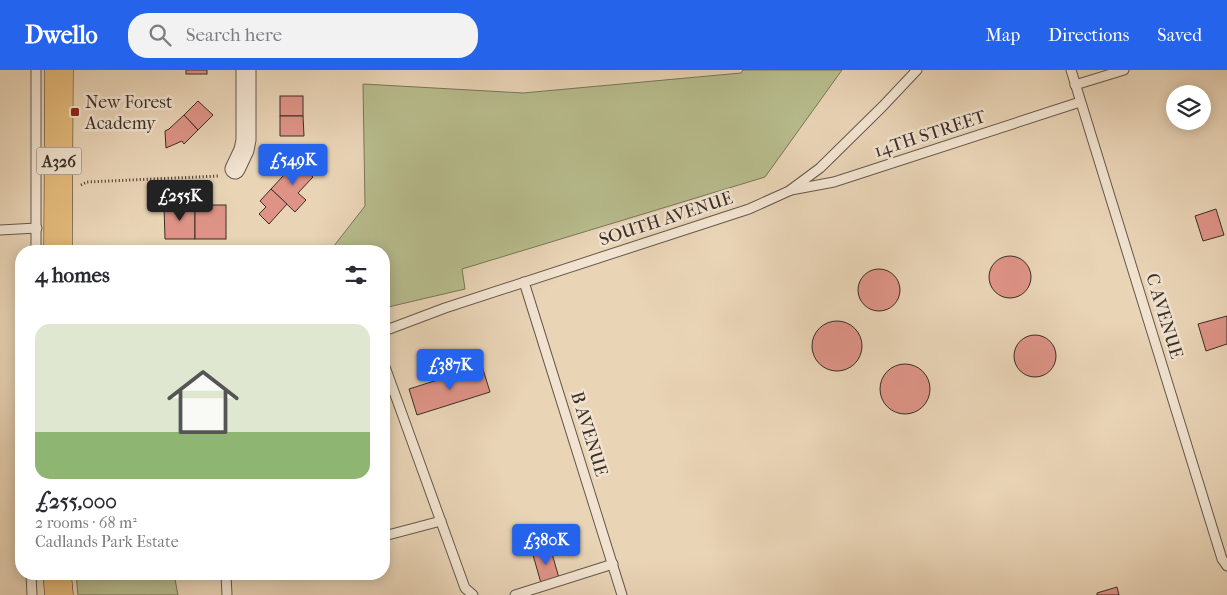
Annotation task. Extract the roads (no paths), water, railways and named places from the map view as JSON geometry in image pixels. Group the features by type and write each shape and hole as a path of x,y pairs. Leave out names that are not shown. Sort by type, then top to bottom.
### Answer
{"main road":[{"name":"A326","path":"58,245 59,70"},
{"path":"58,580 59,595"}],"street":[{"path":"235,169 242,155 246,140 246,70"}],"lane":[{"path":"36,70 36,245"},
{"name":"SOUTH AVENUE","path":"390,329 445,308 749,210 789,191 820,168 884,106 917,70"},
{"path":"1075,85 1124,70"},
{"name":"C AVENUE","path":"1071,72 1222,559 1227,566"},
{"name":"14TH STREET","path":"789,191 834,182 1080,102"},
{"path":"0,230 37,228"},
{"name":"B AVENUE","path":"524,282 622,595"},
{"path":"390,381 465,588 473,595"},
{"path":"390,534 441,521"},
{"path":"515,595 612,564"},
{"path":"31,580 32,595"},
{"path":"226,580 227,595"}],"place":[{"name":"New Forest Academy","path":"75,112"}]}
